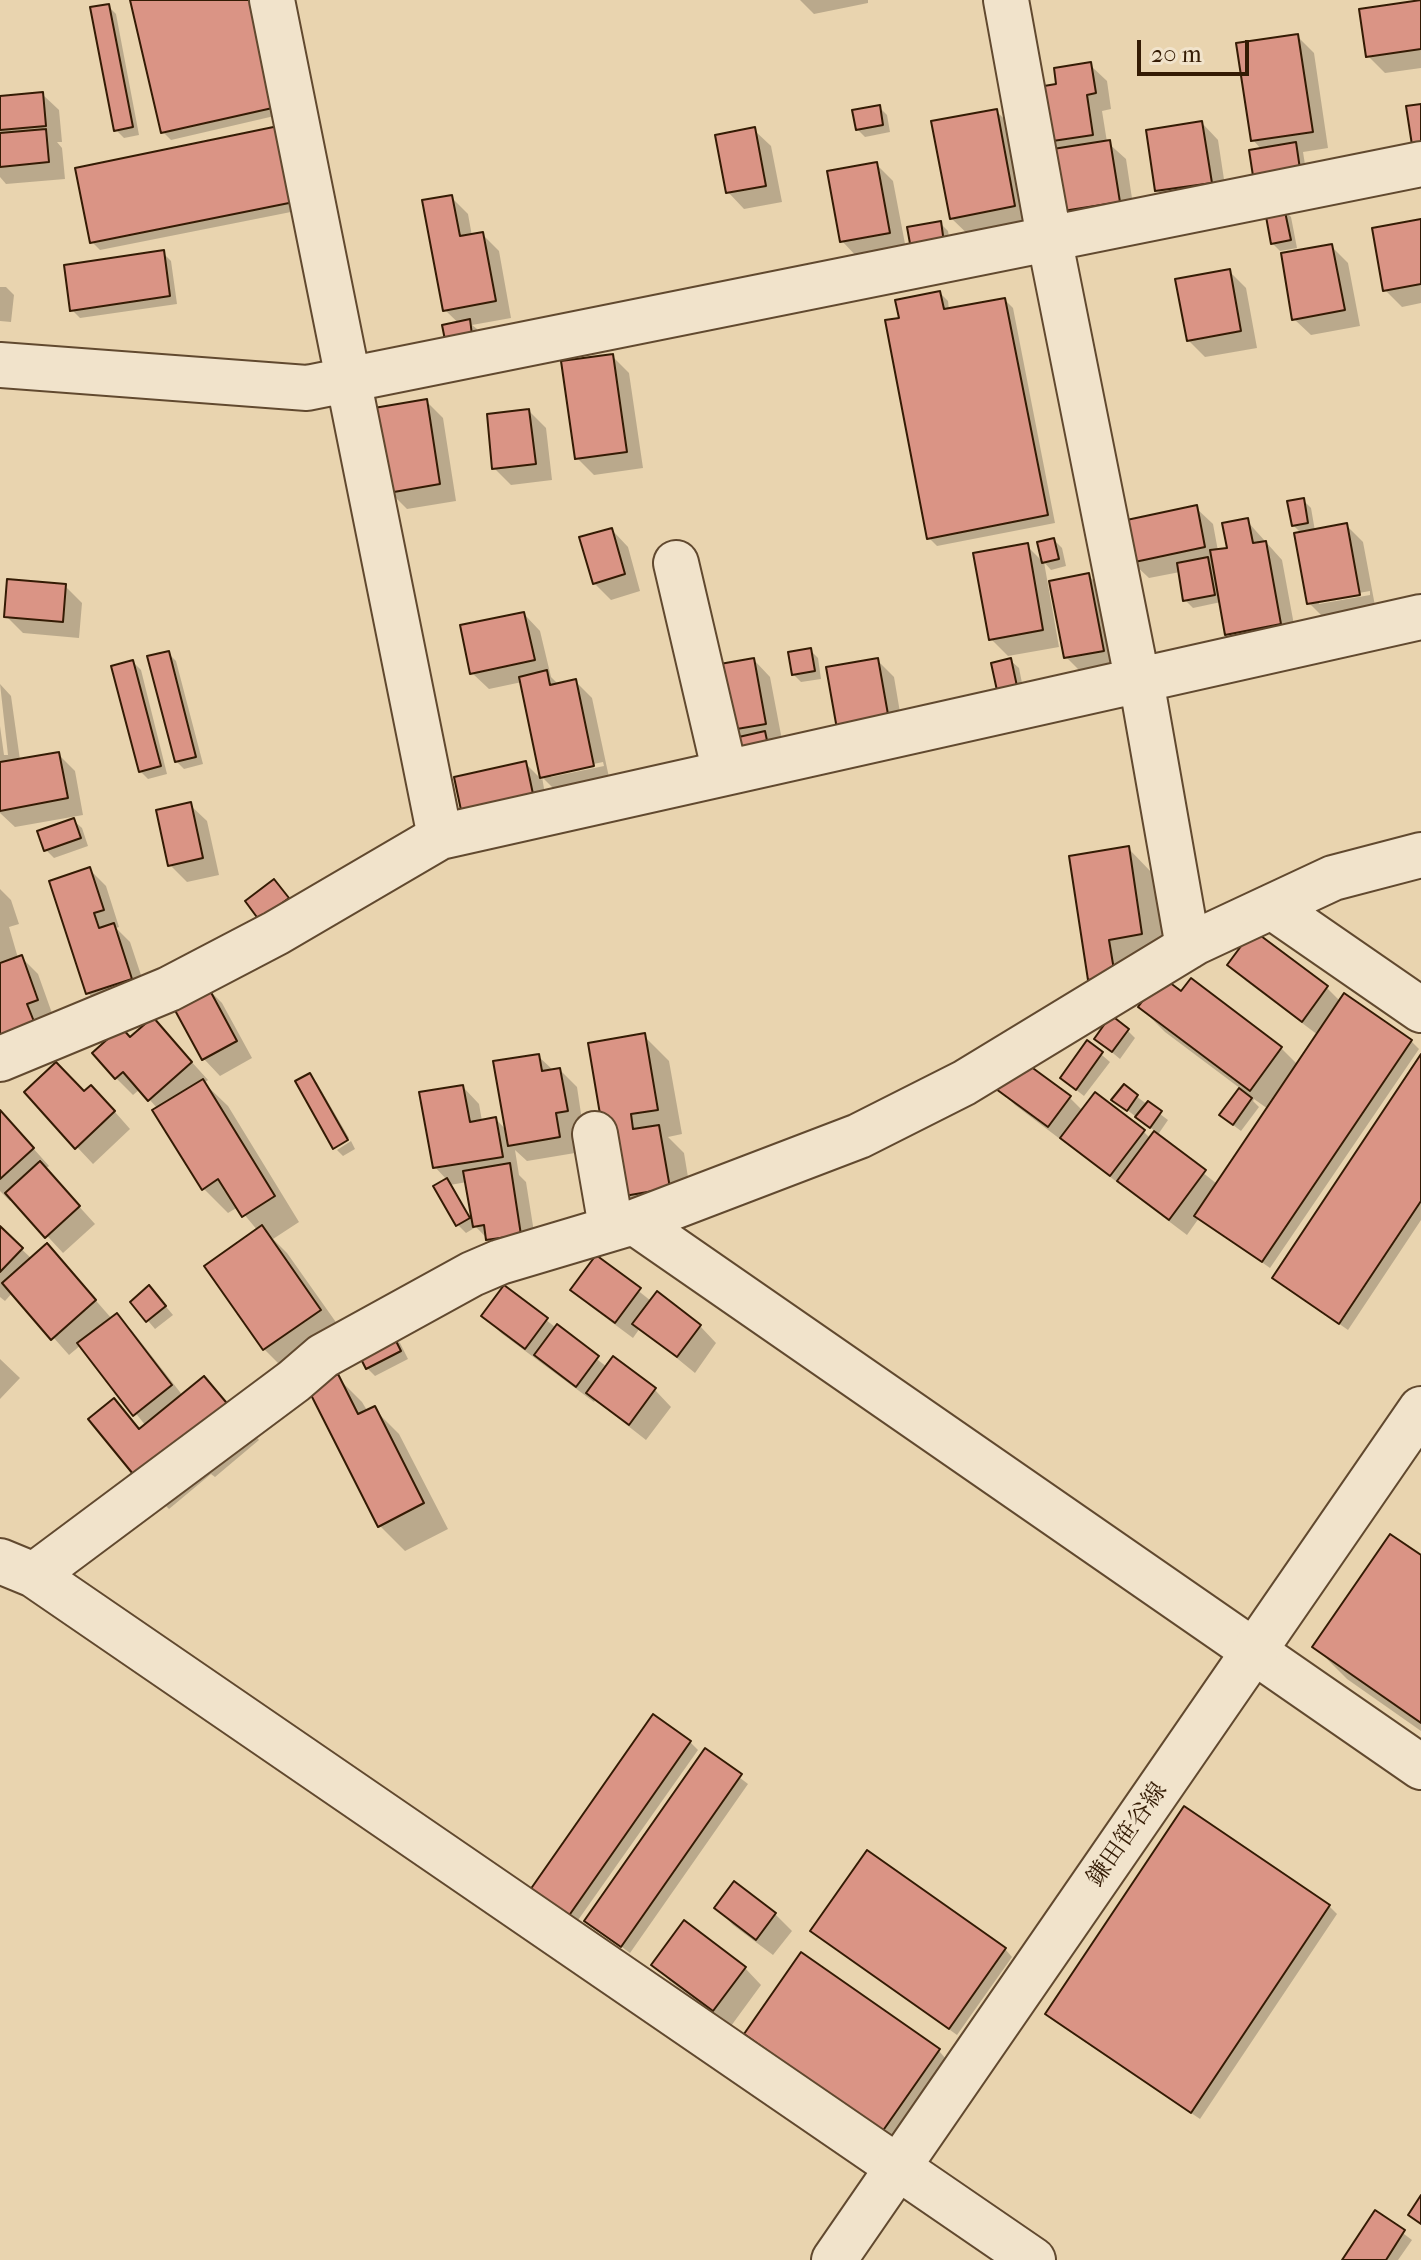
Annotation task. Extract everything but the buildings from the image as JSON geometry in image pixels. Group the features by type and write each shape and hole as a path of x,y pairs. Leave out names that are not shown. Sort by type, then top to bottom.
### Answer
{"street":[{"path":"272,0 440,837"},
{"path":"1006,0 1049,237 1134,663 1141,680 1188,947"},
{"path":"0,365 307,388 1421,164"},
{"path":"676,563 725,773"},
{"path":"0,1059 169,989 276,933 440,837 1421,617"},
{"path":"1033,2260 900,2166 17,1568 294,1381 323,1356 472,1274 500,1262 622,1225 859,1136 964,1083 1188,947 1333,878 1421,855"},
{"path":"1272,907 1421,1010"},
{"path":"595,1134 622,1225 1421,1767"},
{"name":"鎌田笹谷線","path":"834,2260 1421,1409"}]}
